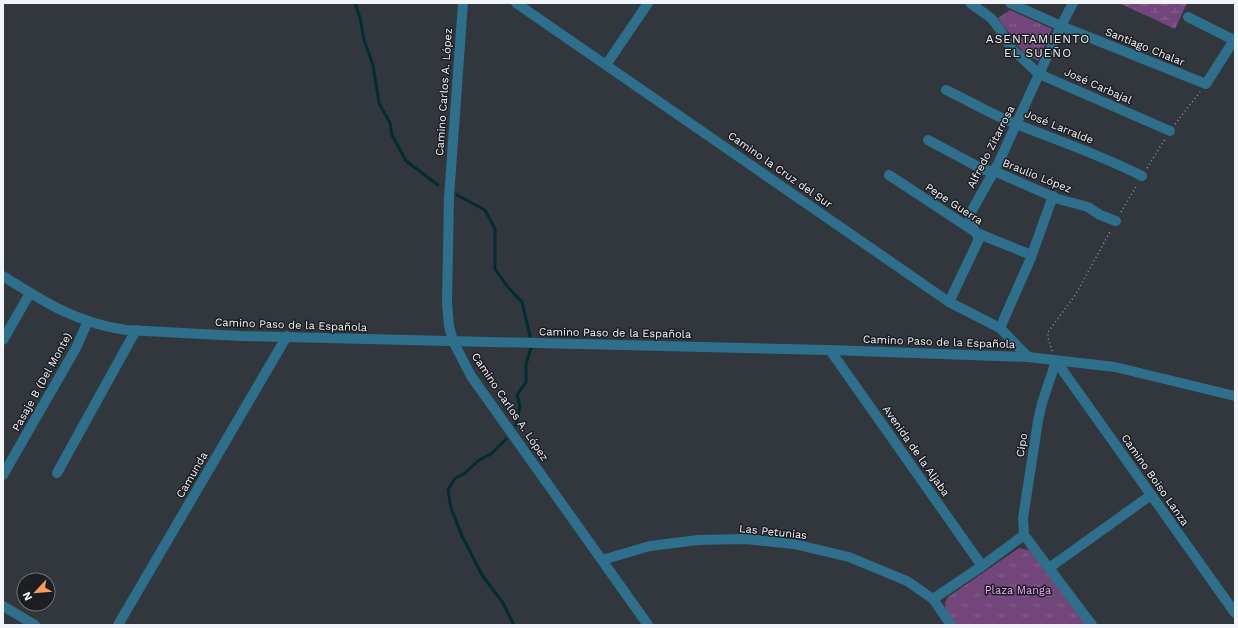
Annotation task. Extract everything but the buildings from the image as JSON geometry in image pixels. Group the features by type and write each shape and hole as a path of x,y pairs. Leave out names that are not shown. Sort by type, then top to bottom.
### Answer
{"street":[{"name":"Camino Carlos A. López","path":"462,3 449,219 447,302 449,326 454,341 471,376 648,625"},
{"path":"606,65 648,3"},
{"name":"José Carbajal","path":"970,3 991,18 1012,49 1039,74 1170,131"},
{"name":"Santiago Chalar","path":"1010,3 1061,26 1206,84 1234,40 1188,16"},
{"name":"Alfredo Zitarrosa","path":"977,233 969,219 970,214 994,172 1073,3"},
{"name":"Camino la Cruz del Sur","path":"522,4 606,65 949,302 1000,328 1028,357"},
{"name":"José Larralde","path":"946,90 1004,119 1123,166 1142,176"},
{"name":"Braulio López","path":"928,140 984,170 994,172 1053,196 1088,207 1100,215 1116,221"},
{"name":"Pepe Guerra","path":"889,175 977,233 1031,255"},
{"path":"1000,328 1031,255 1053,196"},
{"path":"949,302 979,239 977,233"},
{"name":"Camino Paso de la Española","path":"3,276 48,304 88,321 108,327 136,330 241,336 830,350 1028,357 1115,367 1235,396"},
{"path":"3,340 30,294"},
{"name":"Pasaje B (Del Monte)","path":"3,475 76,348 88,321"},
{"path":"57,473 136,330"},
{"name":"Camunda","path":"118,625 287,336"},
{"name":"Avenida de la Aljaba","path":"830,350 982,566"},
{"name":"Camino Boiso Lanza","path":"1056,361 1235,613"},
{"name":"Cipo","path":"1024,535 1023,518 1038,421 1042,403 1056,361"},
{"path":"1049,568 1151,495"},
{"path":"951,625 933,599 1024,535 1092,625"},
{"name":"Las Petunias","path":"602,560 650,546 698,540 746,539 794,544 849,557 907,581 933,599"},
{"path":"3,606 35,625"}],"green space":[{"path":"1119,3 1187,3 1175,29"},
{"path":"1010,10 1052,29 1038,61 1023,52 998,18"},
{"name":"Plaza Manga","path":"1019,548 1033,553 1087,625 956,625 948,615 945,608 948,597"}],"waterway":[{"path":"355,3 360,18 364,40 373,65 379,103 390,123 392,135 406,161 438,185"},
{"path":"457,195 485,210 495,229 495,269 507,286 522,302 530,336"},
{"path":"516,425 520,406 517,395 526,382 526,364 531,348"},
{"path":"506,439 491,454 479,460 464,474 455,478 448,490 451,508 462,536 482,575 503,603 514,625"}],"district":[{"name":"ASENTAMIENTO EL SUEÑO","path":"1038,46"}]}
